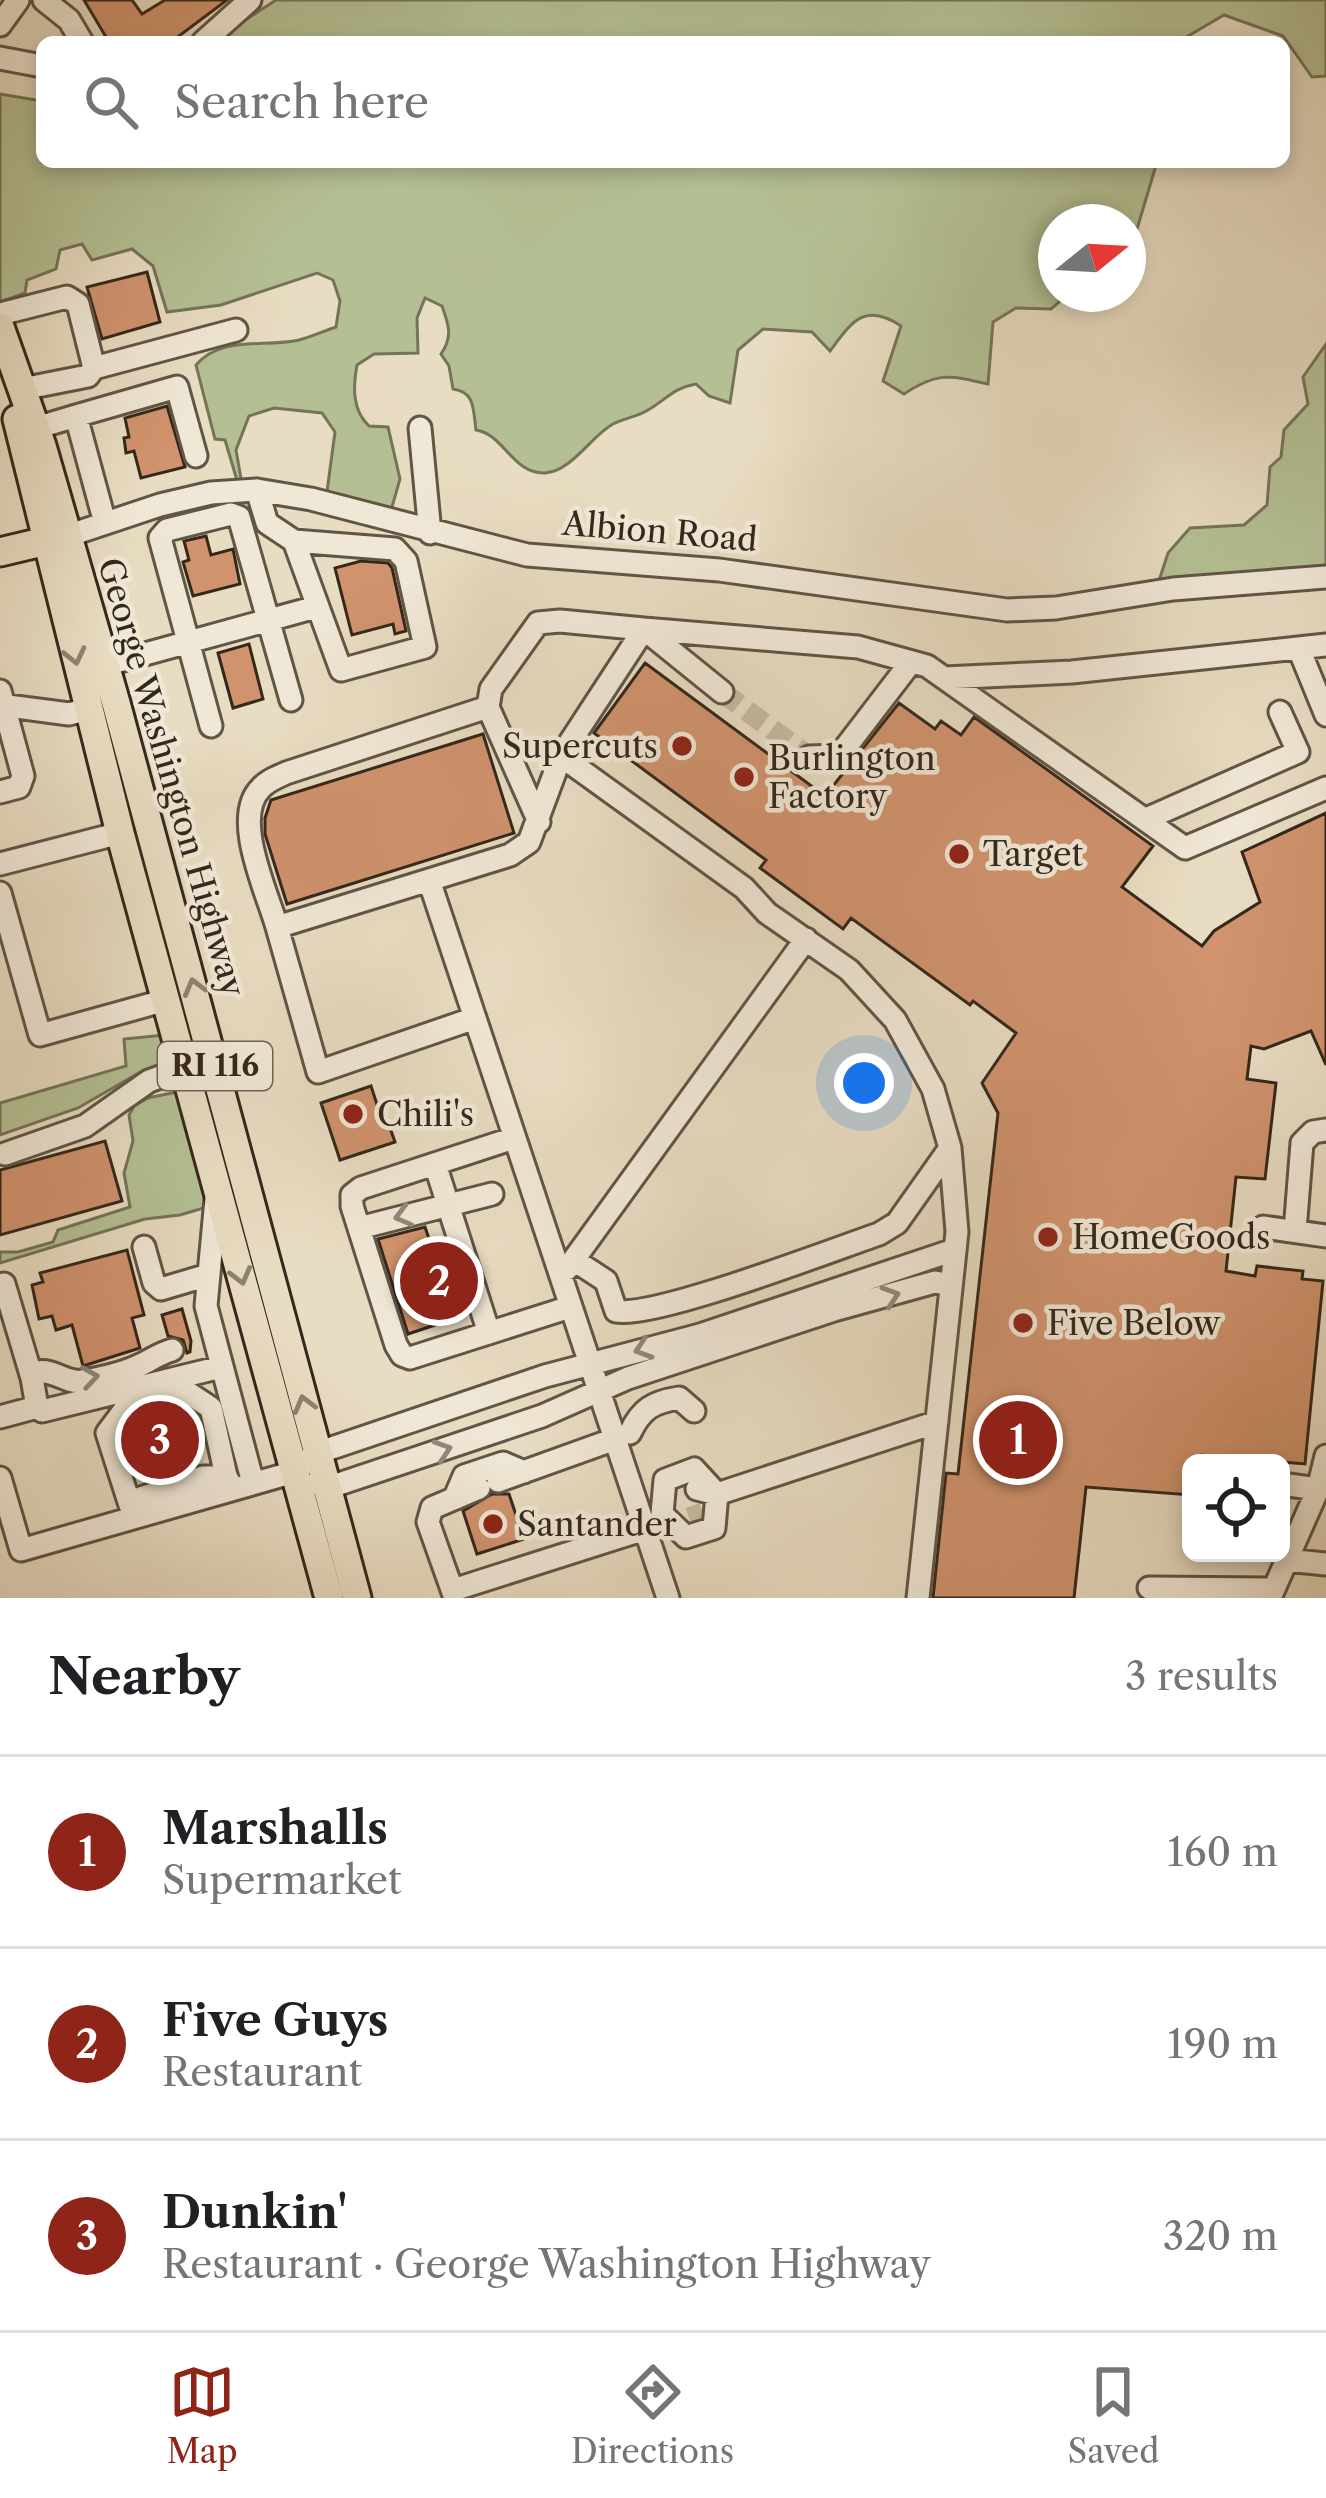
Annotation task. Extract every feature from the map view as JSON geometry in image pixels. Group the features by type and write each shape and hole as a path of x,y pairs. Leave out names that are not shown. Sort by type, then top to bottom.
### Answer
{"main road":[{"name":"George Washington Highway","path":"0,327 36,428 88,710 329,1598"},
{"name":"George Washington Highway","path":"0,344 57,539 105,664 357,1598"},
{"name":"Albion Road","path":"0,552 57,539"}],"street":[{"path":"0,25 18,0"},
{"path":"44,0 69,20 78,36"},
{"path":"210,36 250,0"},
{"path":"0,58 36,66"},
{"path":"0,314 67,297 78,304 94,368"},
{"path":"22,388 88,376 94,368 236,330"},
{"path":"36,428 177,387 196,456"},
{"path":"76,416 103,514"},
{"path":"420,428 430,532"},
{"path":"257,490 267,523 293,541 395,550 406,561 425,647 341,670 293,541"},
{"name":"Albion Road","path":"57,539 103,514 211,493 257,490 554,558 707,568 1007,610 1056,608 1195,586 1326,577"},
{"path":"211,726 160,538 167,530 231,514 238,518 291,700"},
{"path":"105,664 316,607"},
{"path":"539,821 488,707 491,688 538,623 560,621 858,647 911,662 944,678 1185,848 1321,790 1280,712"},
{"path":"644,629 722,692"},
{"path":"277,927 510,855 529,842 561,756 644,629"},
{"path":"944,678 1072,672 1326,645"},
{"path":"1300,650 1326,715"},
{"path":"809,758 839,757 911,662"},
{"path":"0,792 19,787 23,776 1,700 69,714 88,710"},
{"path":"475,1018 319,1072 246,822 263,784 286,773 488,707"},
{"path":"1145,819 1298,752"},
{"path":"561,756 849,970 895,1020 933,1089 956,1186 951,1285 918,1598"},
{"path":"0,864 121,833"},
{"path":"429,880 514,1138 567,1269 570,1307 598,1389 623,1436 668,1598"},
{"path":"0,893 40,1035 166,1000"},
{"path":"567,1269 806,939"},
{"path":"4,1154 85,1126 149,1082 184,1068"},
{"path":"1295,1232 1302,1143 1313,1132 1326,1130"},
{"path":"514,1138 352,1195 359,1228 402,1355 410,1358 570,1307"},
{"path":"567,1269 606,1281 616,1311 627,1314 693,1296 879,1234 896,1223 950,1148"},
{"path":"435,1164 490,1334"},
{"path":"217,1186 206,1306 221,1367 237,1483"},
{"path":"359,1228 492,1194"},
{"path":"1263,1227 1326,1236"},
{"path":"144,1247 154,1283 160,1288 208,1275"},
{"path":"0,1478 20,1550 132,1509 294,1472 317,1453 545,1376 700,1335 954,1250"},
{"path":"294,1472 327,1488 542,1416 598,1389 834,1310 934,1282 951,1285"},
{"path":"2,1284 42,1411 221,1367"},
{"path":"32,1378 51,1370 73,1382 83,1381 139,1366 154,1354 214,1340"},
{"path":"132,1509 107,1433 125,1409 190,1394 202,1401 211,1408 237,1483"},
{"path":"694,1411 679,1398 650,1406 623,1436 432,1508 428,1522 454,1594 697,1501 937,1422"},
{"path":"0,1418 37,1407"},
{"path":"1290,1551 1318,1489 1326,1456"},
{"path":"455,1497 464,1476 502,1462 531,1470"},
{"path":"694,1469 697,1501 714,1528 686,1538 650,1522 665,1480 694,1469"},
{"path":"1290,1485 1318,1489"},
{"path":"1290,1560 1326,1564"},
{"path":"1149,1588 1272,1594 1285,1562"}],"green space":[{"path":"276,0 1326,0 1326,76 1312,77 1290,46 1290,36 1224,15 1188,36 224,36"},
{"path":"0,94 36,100 36,168 1155,168 1144,204 1038,204 1038,309 1016,308 993,322 988,384 944,377 904,394 883,381 901,326 877,315 852,324 830,351 812,332 763,329 738,350 730,403 709,396 696,384 681,388 605,429 573,460 545,473 524,467 494,439 476,430 472,404 466,394 453,389 449,366 441,354 449,331 442,306 425,298 417,318 418,353 374,354 357,365 359,413 369,426 388,427 400,479 388,521 326,499 335,432 322,413 274,408 249,416 236,450 243,490 239,487 225,440 215,439 196,365 231,346 299,340 336,327 340,301 333,280 317,273 221,305 167,312 153,266 132,249 92,260 82,244 60,250 56,269 27,280 25,293 0,302"},
{"path":"1326,344 1326,577 1155,593 1168,553 1190,528 1244,525 1267,505 1270,467 1281,457 1284,430 1308,404 1303,377"},
{"path":"164,1035 179,1063 144,1070 78,1108 0,1135 0,1103 126,1066 124,1039"},
{"path":"186,1090 214,1205 145,1219 0,1263 0,1252 53,1242 58,1230 130,1207 124,1173 133,1141 129,1115 148,1098"}],"building":[{"path":"84,0 132,0 142,14 165,0 227,0 179,36 105,36"},
{"path":"147,272 160,322 102,339 87,287"},
{"path":"167,406 185,467 141,478 134,451 126,453 125,418"},
{"path":"206,536 211,555 233,549 240,584 193,596 183,562 189,560 184,541"},
{"path":"361,561 388,563 392,568 406,631 395,634 393,624 352,635 335,568"},
{"path":"249,644 263,699 233,708 218,653"},
{"path":"645,663 825,796 899,703 935,729 941,721 961,735 974,717 1153,846 1122,887 1202,946 1214,931 1260,902 1242,852 1326,813 1326,1065 1311,1031 1264,1049 1251,1046 1247,1079 1276,1083 1265,1179 1236,1177 1226,1271 1255,1276 1257,1266 1303,1271 1302,1279 1323,1281 1305,1464 1290,1463 1290,1454 1182,1454 1182,1494 1086,1487 1074,1598 933,1598 946,1473 958,1474 998,1113 982,1083 1016,1033 851,918 843,929 760,868 766,860 594,733"},
{"path":"483,734 514,833 287,904 265,834 271,800"},
{"name":"Chili's","path":"371,1086 384,1126 389,1125 395,1142 340,1160 321,1103"},
{"path":"105,1141 122,1201 0,1235 0,1170"},
{"path":"425,1227 456,1318 408,1334 378,1239"},
{"path":"127,1250 144,1315 132,1318 140,1348 83,1366 72,1325 56,1330 52,1316 39,1319 32,1285 43,1282 40,1273"},
{"path":"182,1309 191,1341 187,1353 183,1340 168,1336 162,1315"},
{"path":"170,1414 182,1457 173,1459 174,1464 151,1465 139,1422"},
{"name":"Santander","path":"492,1494 509,1494 524,1539 477,1554 463,1511"}],"tunnel":[{"path":"722,692 809,757"},
{"path":"689,1518 703,1513"}],"place":[{"name":"Supercuts","path":"682,746"},
{"name":"Burlington Factory","path":"744,777"},
{"name":"Target","path":"959,854"},
{"name":"Chili's","path":"353,1114"},
{"name":"HomeGoods","path":"1048,1237"},
{"name":"Five Guys","path":"439,1281"},
{"name":"Five Below","path":"1023,1323"},
{"name":"Dunkin'","path":"160,1440"},
{"name":"Marshalls","path":"1018,1440"},
{"name":"Santander","path":"493,1524"}]}
